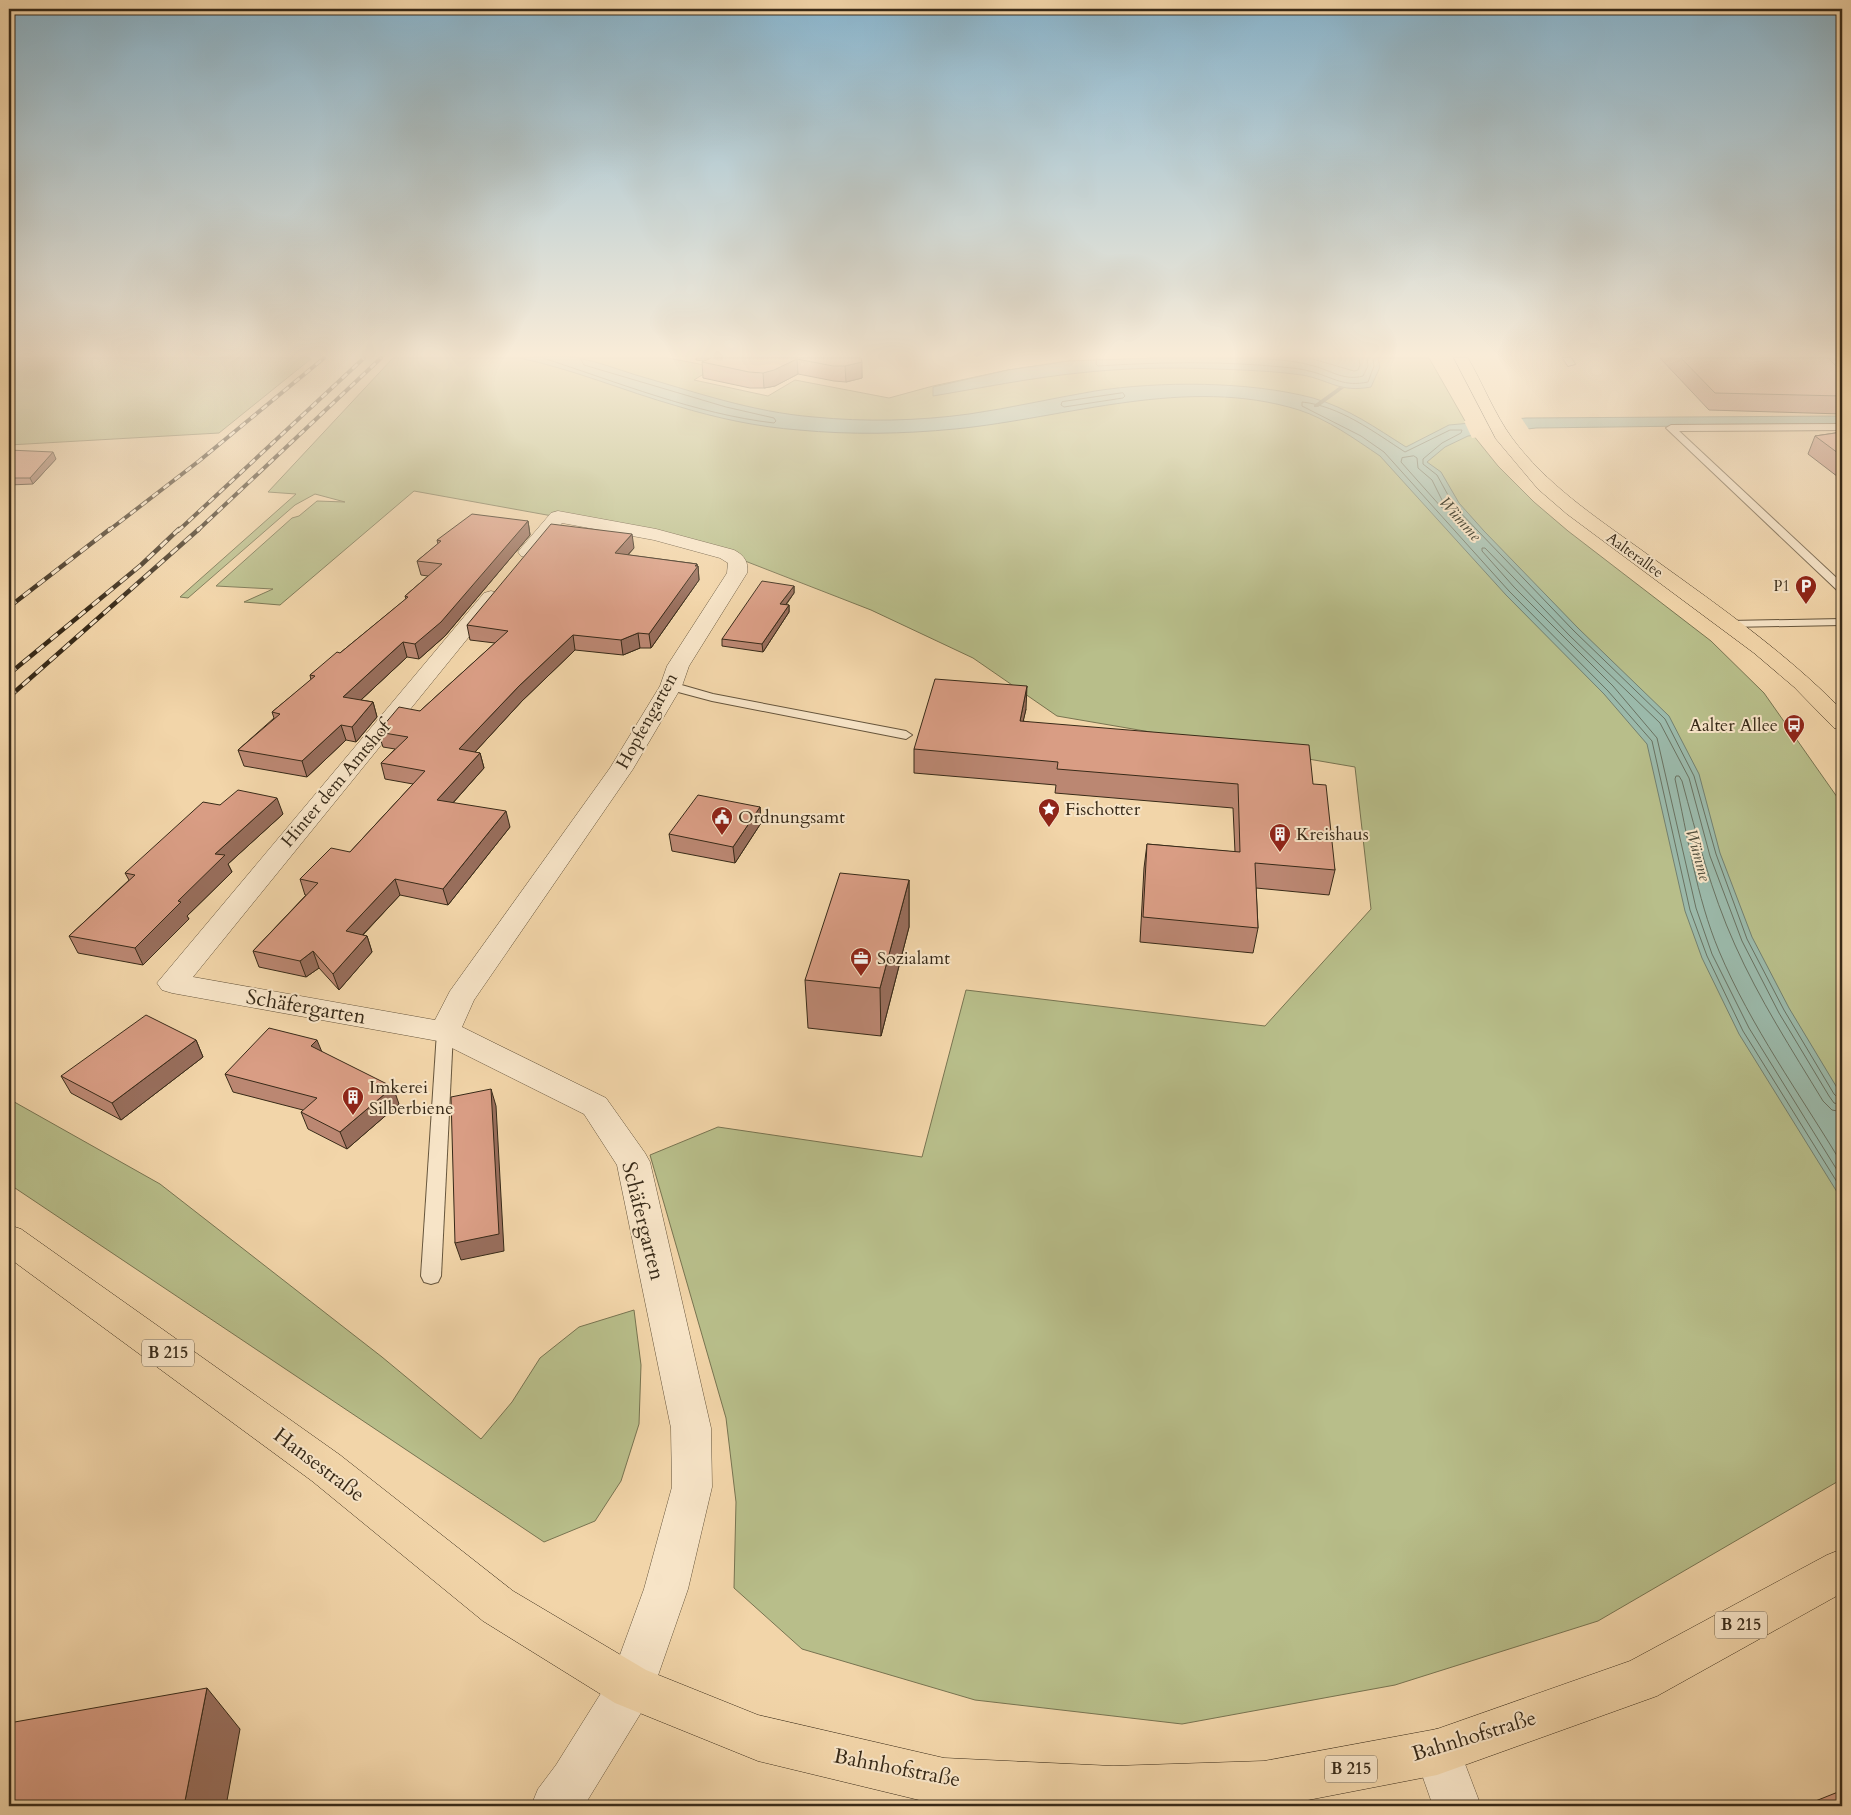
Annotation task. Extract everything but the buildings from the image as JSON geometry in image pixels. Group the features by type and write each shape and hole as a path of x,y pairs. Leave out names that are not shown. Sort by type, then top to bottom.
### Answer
{"main road":[{"name":"Aalterallee","path":"1507,443 1544,485 1762,648 1802,682 1842,723"},
{"name":"Hansestraße","path":"9,1239 326,1468 498,1606 631,1687"},
{"name":"Bahnhofstraße","path":"631,1687 758,1738 944,1782 1113,1790 1264,1785 1437,1752 1641,1680 1842,1570"}],"street":[{"name":"Hinter dem Amtshof","path":"172,983 558,517"},
{"name":"Hopfengarten","path":"445,1032 460,998 621,769 671,686 678,666 737,573 739,565 736,559 727,554 656,535 558,517"},
{"name":"Schäfergarten","path":"172,983 445,1032 595,1106 633,1162 691,1428 692,1487 666,1589 631,1687"},
{"path":"555,1806 573,1782 631,1687"},
{"path":"1437,1752 1457,1806"}],"lane":[{"path":"1687,443 1842,590"},
{"path":"1729,624 1842,622"},
{"path":"671,686 712,697 906,734"},
{"path":"431,1276 445,1032"}],"green space":[{"path":"9,443 49,443 9,445"},
{"path":"314,443 1479,443 1498,466 1534,502 1568,531 1711,641 1764,693 1842,804 1842,1479 1598,1621 1395,1685 1182,1724 975,1700 802,1649 734,1588 736,1502 726,1418 650,1155 718,1127 922,1157 966,990 1265,1026 1371,909 1355,767 1057,716 973,658 871,610 727,554 558,517 414,491 280,605 244,602 273,589 216,586 292,518 299,516 317,501 345,502 315,494 295,505 188,598 180,597 296,494 268,492"},
{"path":"9,1099 160,1184 382,1357 481,1439 512,1402 540,1358 579,1327 634,1310 641,1365 639,1424 621,1481 595,1521 544,1542 9,1184"}],"water":[{"name":"Wümme","path":"1361,443 1399,443 1406,447 1414,443 1454,443 1445,447 1427,462 1441,472 1459,503 1578,628 1669,716 1699,774 1720,853 1752,937 1789,1008 1842,1096 1842,1200 1739,1034 1702,958 1685,911 1647,744 1604,694 1506,595 1380,456"}],"railway":[{"path":"108,531 221,443"},
{"path":"178,531 273,443"},
{"path":"197,531 291,443"},
{"path":"9,607 110,529"},
{"path":"9,674 141,565 179,529"},
{"path":"9,697 199,529"}],"place":[{"name":"P1","path":"1806,605"},
{"name":"Aalter Allee","path":"1794,744"},
{"name":"Fischotter","path":"1049,828"},
{"name":"Ordnungsamt","path":"722,836"},
{"name":"Kreishaus","path":"1280,853"},
{"name":"Sozialamt","path":"861,977"},
{"name":"Imkerei Silberbiene","path":"353,1116"}]}
